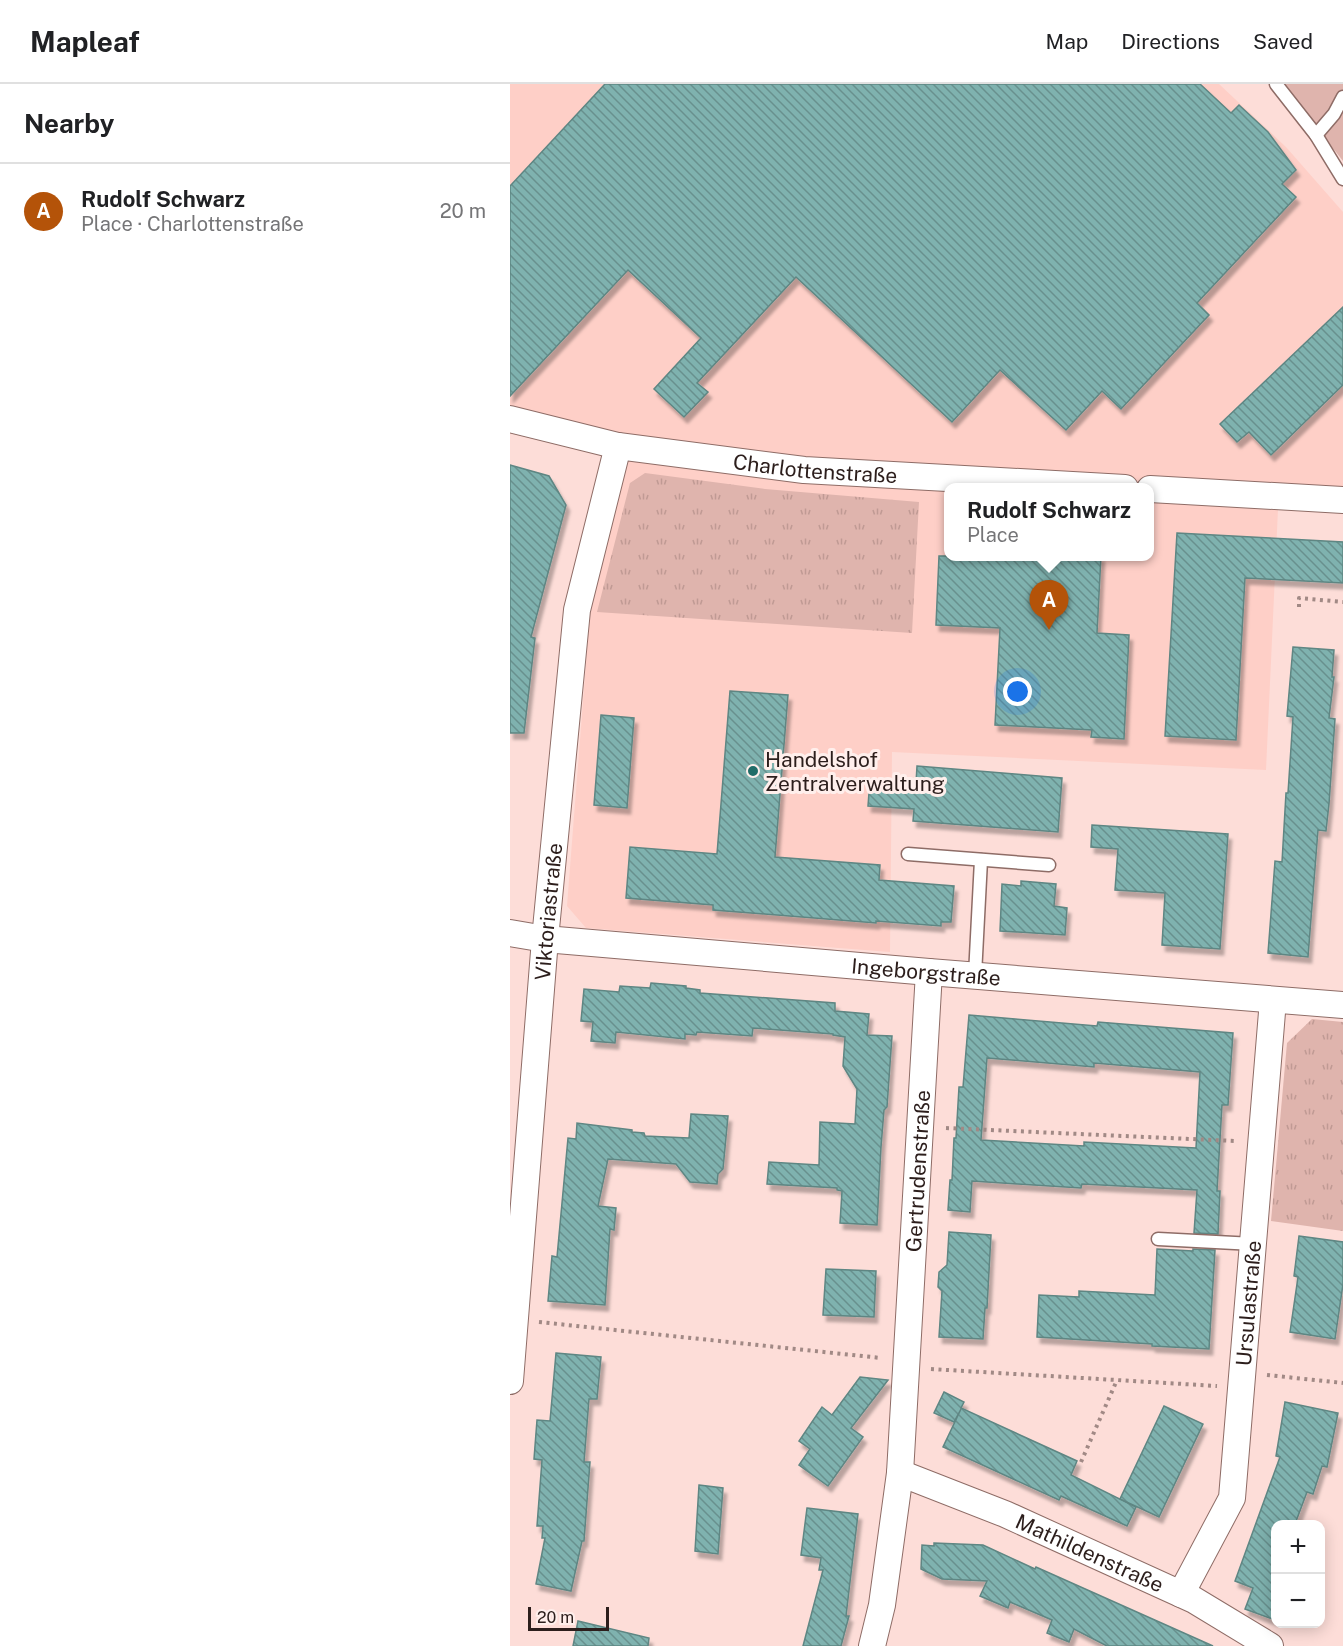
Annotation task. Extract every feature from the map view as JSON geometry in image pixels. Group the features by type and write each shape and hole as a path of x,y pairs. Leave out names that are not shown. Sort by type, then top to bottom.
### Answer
{"street":[{"name":"Charlottenstraße","path":"510,419 618,446 804,470 1036,483"},
{"name":"Viktoriastraße","path":"510,1381 545,939 577,610 618,446"},
{"path":"1154,489 1343,500"},
{"name":"Ingeborgstraße","path":"510,933 545,939 1343,1005"},
{"name":"Gertrudenstraße","path":"872,1646 882,1605 900,1473 929,972"},
{"name":"Ursulastraße","path":"1181,1594 1232,1498 1274,1000"},
{"name":"Mathildenstraße","path":"900,1473 1005,1514 1194,1600 1270,1646"}],"lane":[{"path":"1276,84 1316,135 1343,179"},
{"path":"1316,135 1334,114 1343,98"},
{"path":"908,854 1049,865"},
{"path":"975,975 981,860"},
{"path":"1158,1239 1254,1244"}],"path":[{"path":"1299,607 1299,598 1343,602"},
{"path":"921,1127 1263,1142"},
{"path":"514,1319 907,1365 1118,1380 1343,1383"},
{"path":"1081,1462 1118,1380"}],"shaded area":[{"path":"510,84 1219,84 1286,147 1343,212 1343,486 1278,509 1266,770 892,752 890,952 586,928 567,906 590,612 623,442 510,412"}],"green space":[{"path":"1272,84 1343,84 1343,161 1336,152"},
{"path":"645,473 765,489 919,502 912,633 597,612 630,483"},
{"path":"1312,1019 1343,1022 1343,1231 1271,1221 1287,1043"}],"building":[{"path":"605,84 1200,84 1231,113 1239,105 1268,132 1296,170 1282,184 1296,197 1197,303 1209,315 1121,409 1102,391 1066,430 1000,370 952,422 796,277 697,383 708,392 684,417 654,389 701,338 628,270 510,396 510,186"},
{"path":"1343,307 1343,385 1271,455 1249,432 1237,442 1220,424"},
{"path":"510,465 549,476 566,505 531,637 535,638 524,733 510,733"},
{"path":"1177,533 1343,542 1343,583 1245,578 1236,740 1165,736"},
{"path":"939,556 944,556 944,561 1101,561 1097,633 1129,635 1124,739 1091,737 1092,730 995,725 1000,628 936,625"},
{"path":"1293,647 1334,650 1332,677 1334,677 1329,718 1335,719 1329,804 1326,831 1318,830 1308,957 1268,953 1275,861 1282,862 1286,793 1288,793 1293,717 1287,716"},
{"name":"Handelshof Zentralverwaltung","path":"730,691 788,695 775,857 880,865 879,880 954,886 951,922 941,922 941,926 876,921 876,923 713,910 713,905 626,898 630,847 717,854"},
{"path":"601,715 634,718 627,808 594,805"},
{"path":"917,766 1062,778 1058,832 913,821 914,809 868,806 870,779 916,783"},
{"path":"1092,825 1228,834 1220,949 1162,945 1165,893 1115,890 1118,849 1091,847"},
{"path":"1021,881 1056,884 1054,906 1067,908 1065,935 1000,931 1002,884 1021,886"},
{"path":"651,983 686,986 686,988 700,990 700,993 835,1003 835,1011 869,1014 867,1035 892,1036 887,1107 884,1110 881,1147 877,1225 840,1223 842,1191 837,1188 767,1184 769,1162 819,1165 820,1122 855,1124 857,1089 843,1066 845,1037 833,1034 753,1028 752,1036 697,1032 696,1035 685,1034 685,1039 616,1032 615,1043 591,1041 593,1022 581,1021 584,989 619,992 620,986 650,988"},
{"path":"969,1015 1097,1026 1098,1022 1233,1033 1228,1105 1222,1105 1217,1191 1220,1191 1218,1234 1194,1233 1197,1190 1082,1184 1081,1188 972,1181 970,1212 948,1210 959,1087 963,1087","holes":["987,1058 1094,1067 1094,1063 1200,1072 1196,1148 1084,1142 1084,1146 981,1140"]},
{"path":"691,1114 728,1116 723,1169 718,1174 717,1184 690,1182 676,1164 608,1159 598,1206 616,1208 614,1230 610,1229 605,1305 548,1301 552,1256 557,1257 568,1138 576,1139 577,1123 632,1130 632,1132 644,1133 645,1136 689,1138"},
{"path":"949,1232 991,1235 983,1339 939,1337 942,1291 938,1287 939,1272 947,1265"},
{"path":"1299,1236 1343,1242 1343,1284 1335,1339 1290,1332 1298,1277 1294,1276"},
{"path":"1157,1249 1215,1250 1209,1349 1037,1337 1039,1295 1079,1297 1079,1291 1155,1295"},
{"path":"826,1269 876,1271 874,1317 823,1315"},
{"path":"556,1353 601,1357 597,1399 589,1399 584,1462 590,1462 584,1541 582,1541 571,1591 536,1584 545,1538 542,1538 543,1526 537,1526 542,1460 534,1459 537,1420 550,1421"},
{"path":"860,1377 888,1380 851,1428 863,1437 828,1486 799,1465 810,1449 799,1441 822,1407 832,1415"},
{"path":"944,1392 964,1402 961,1408 1077,1461 1071,1475 1136,1507 1127,1526 1061,1496 1059,1500 943,1447 961,1409 954,1422 934,1413"},
{"path":"1285,1402 1338,1413 1327,1467 1322,1466 1313,1494 1307,1492 1296,1520 1271,1520 1271,1619 1245,1609 1253,1588 1235,1581 1280,1457 1276,1456"},
{"path":"1164,1406 1203,1424 1159,1517 1120,1499"},
{"path":"699,1485 723,1488 718,1554 695,1551"},
{"path":"807,1508 858,1514 846,1616 849,1616 841,1646 803,1646 823,1570 819,1570 821,1558 801,1555"},
{"path":"934,1543 983,1545 1213,1646 1107,1646 1074,1629 1069,1642 1047,1633 1052,1620 1010,1602 1008,1608 980,1596 987,1581 942,1579 921,1569 922,1545 934,1546"},
{"path":"578,1621 649,1638 648,1646 573,1646"}],"place":[{"name":"Rudolf Schwarz","path":"1049,630"},
{"name":"Handelshof Zentralverwaltung","path":"753,771"}]}
